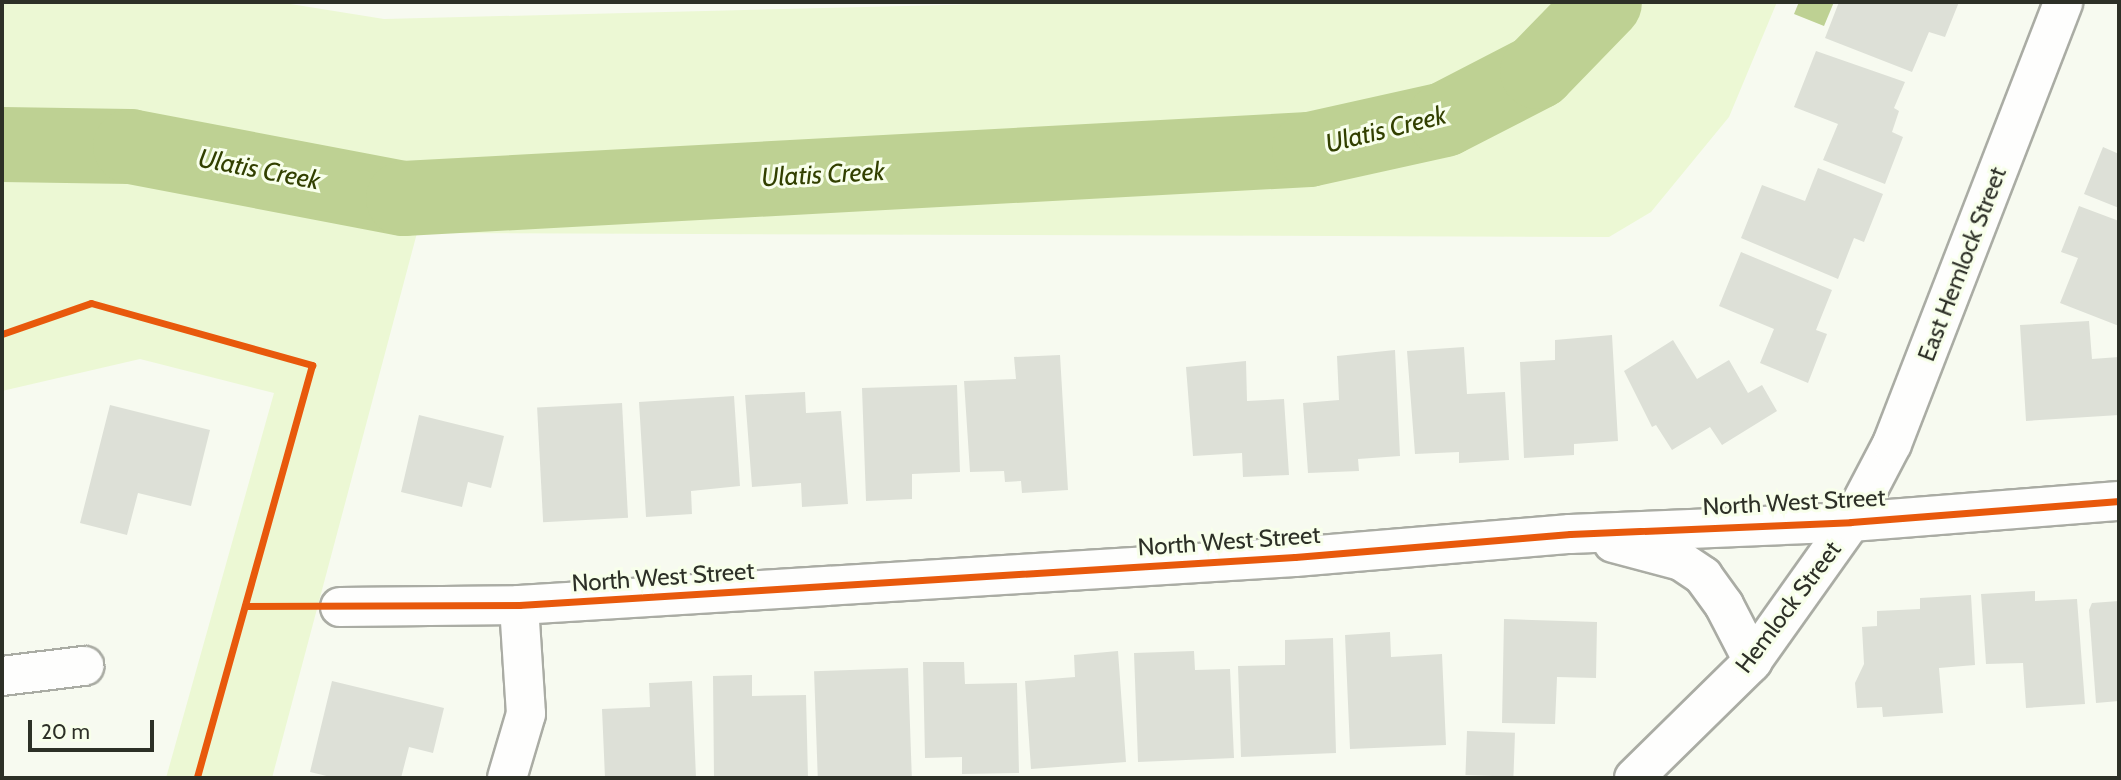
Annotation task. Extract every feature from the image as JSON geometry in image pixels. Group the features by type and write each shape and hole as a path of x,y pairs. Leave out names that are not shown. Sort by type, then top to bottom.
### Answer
{"street":[{"name":"East Hemlock Street","path":"1851,522 1892,444 2063,2"},
{"name":"North West Street","path":"340,607 519,605 1295,556 1570,534 1851,522 2119,501"},
{"name":"Hemlock Street","path":"1634,778 1753,661 1851,522"},
{"path":"1570,534 1644,549 1681,561 1703,576 1724,605 1753,661"},
{"path":"507,778 526,714 519,605"},
{"path":"2,676 84,666"}],"shaded area":[{"path":"2,2 278,2 384,19 1063,2 1777,2 1729,117 1651,212 1609,237 417,233 272,778 166,778 274,393 140,359 2,391"},
{"path":"1799,2 1834,2 1824,26 1794,14"}],"building":[{"path":"1839,2 1959,2 1945,37 1929,32 1912,72 1825,38"},
{"path":"1816,51 1905,82 1894,108 1899,111 1892,132 1903,137 1885,184 1823,160 1838,124 1794,107"},
{"path":"2103,147 2119,154 2119,208 2084,194"},
{"path":"1818,168 1883,194 1864,242 1854,238 1838,279 1741,238 1762,185 1805,201"},
{"path":"2079,206 2119,221 2119,326 2060,303 2078,258 2061,252"},
{"path":"1741,252 1832,290 1816,330 1827,334 1808,383 1760,363 1774,329 1719,306"},
{"path":"2089,321 2092,359 2119,357 2119,415 2026,421 2020,325"},
{"path":"1612,335 1618,441 1574,444 1574,455 1524,458 1520,362 1555,360 1555,340"},
{"path":"1673,340 1697,379 1729,360 1748,393 1762,385 1777,411 1722,445 1710,427 1672,450 1656,425 1652,427 1624,371"},
{"path":"1464,347 1467,394 1505,392 1509,460 1459,463 1459,452 1415,454 1407,351"},
{"path":"1395,350 1400,456 1358,459 1359,471 1308,473 1303,403 1339,400 1337,356"},
{"path":"1060,355 1068,490 1022,493 1021,481 1005,482 1004,471 970,472 964,381 1016,379 1014,357"},
{"path":"1246,361 1247,401 1284,399 1289,475 1243,477 1242,453 1193,456 1186,367"},
{"path":"957,385 960,472 912,474 912,499 866,501 862,388"},
{"path":"805,392 806,413 841,411 848,504 802,507 801,483 752,487 745,395"},
{"path":"734,396 740,486 691,491 692,514 646,517 639,402"},
{"path":"622,403 628,518 543,522 537,407"},
{"path":"110,405 210,430 191,506 138,493 127,535 80,523"},
{"path":"419,415 504,436 491,488 468,482 462,507 401,492"},
{"path":"2035,591 2035,601 2077,599 2085,704 2026,708 2023,663 1986,664 1981,594"},
{"path":"1971,595 1975,665 1939,668 1943,713 1883,717 1882,707 1857,708 1855,683 1864,664 1862,627 1877,626 1877,611 1920,609 1920,598"},
{"path":"2119,601 2119,701 2096,703 2089,610 2092,603"},
{"path":"1504,619 1597,622 1596,678 1557,677 1555,724 1502,723"},
{"path":"1390,632 1391,657 1442,654 1446,745 1350,749 1345,635"},
{"path":"1333,638 1336,753 1241,757 1238,666 1285,665 1285,640"},
{"path":"1118,651 1126,762 1031,769 1025,681 1075,677 1074,655"},
{"path":"1194,651 1195,670 1230,669 1234,758 1138,762 1134,653"},
{"path":"923,662 964,662 965,684 1017,683 1019,773 962,774 962,757 925,758"},
{"path":"908,668 912,778 818,778 814,671"},
{"path":"752,675 752,696 806,695 808,778 714,778 713,676"},
{"path":"332,681 444,708 433,753 409,747 401,778 335,778 310,772"},
{"path":"692,681 696,778 605,778 602,709 650,707 649,683"},
{"path":"1467,731 1515,733 1513,777 1465,775"}],"waterway":[{"name":"Ulatis Creek","path":"2,144 130,146 403,198 1309,149 1444,119 1537,71 1604,2"}],"cycle path":[{"path":"2,334 91,303 312,365 197,778"},
{"path":"245,606 519,605 1295,557 1570,534 1851,522 2119,501"}]}
